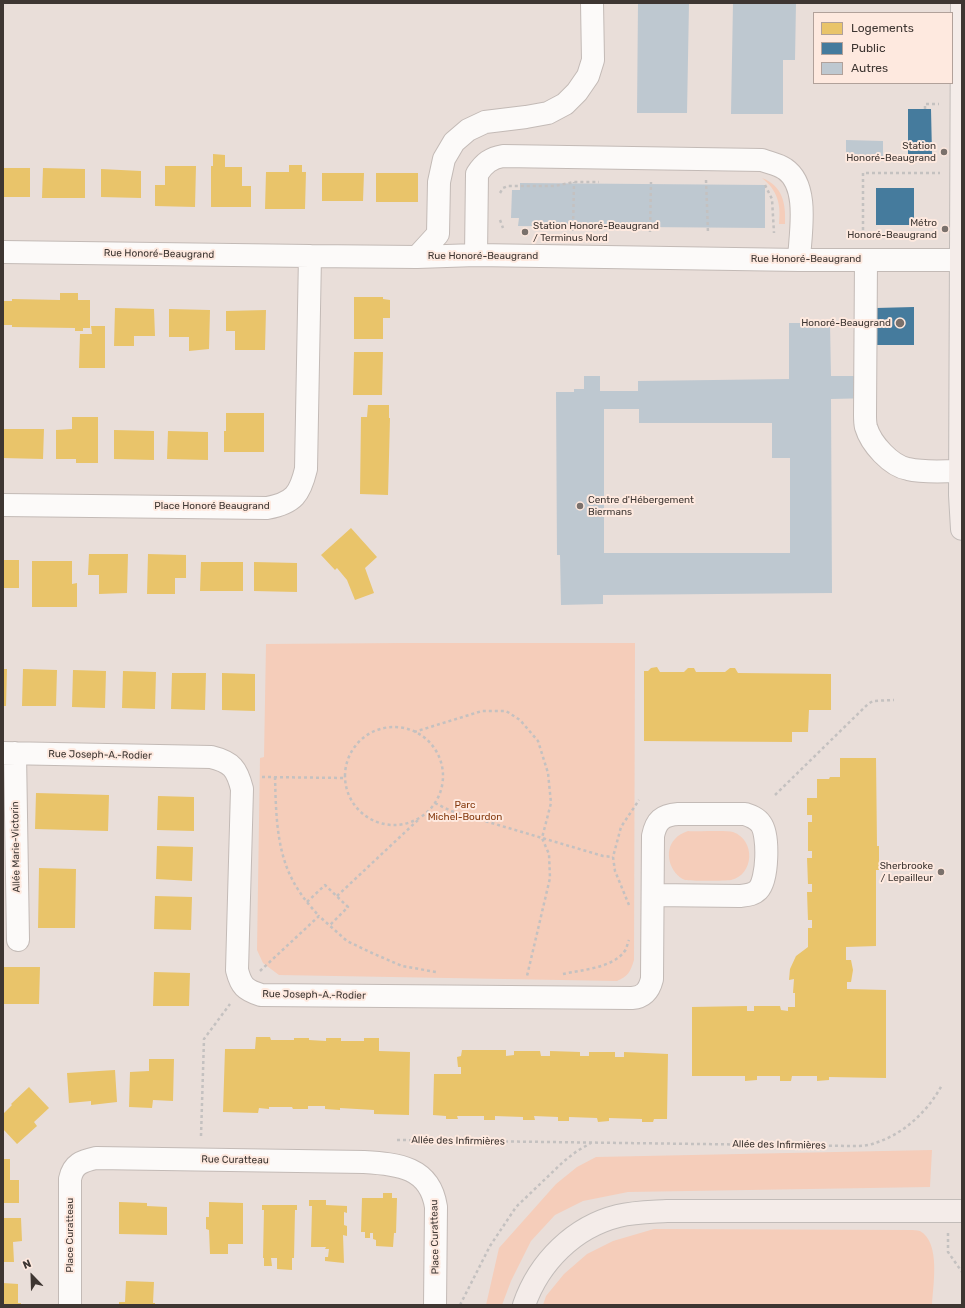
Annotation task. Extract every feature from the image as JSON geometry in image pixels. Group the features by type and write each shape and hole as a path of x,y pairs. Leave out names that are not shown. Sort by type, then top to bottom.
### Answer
{"main road":[{"path":"962,3 960,471 962,529"},
{"path":"524,1305 531,1289 543,1270 566,1243 590,1226 619,1216 635,1213 667,1211 962,1211"}],"street":[{"path":"417,256 438,234 440,182 444,159 454,142 468,130 485,122 548,113 565,104 577,92 588,76 593,60 592,3"},
{"path":"476,255 478,174 481,167 494,158 503,156 762,160 786,169 797,186 802,207 799,260"},
{"name":"Rue Honoré-Beaugrand","path":"3,252 310,256 476,255 799,260 961,260"},
{"name":"Place Honoré Beaugrand","path":"3,505 268,508 282,505 295,497 303,484 306,469 310,256"},
{"path":"866,260 866,427 872,440 882,452 893,462 906,469 921,471 960,471"},
{"name":"Rue Joseph-A.-Rodier","path":"9,753 211,757 223,760 234,767 239,777"},
{"name":"Allée Marie-Victorin","path":"9,753 18,940"},
{"path":"239,777 242,789 237,970 239,979 243,986"},
{"name":"Rue Joseph-A.-Rodier","path":"243,986 251,992 261,995 640,997 646,993 650,987 652,979 653,836 655,826 661,819 669,815 678,814 745,814 753,817 760,823 764,831 766,841 764,875 762,884 757,891 750,895 740,896 653,895"},
{"name":"Rue Curatteau","path":"75,1166 82,1161 96,1158 364,1162 396,1165"},
{"name":"Place Curatteau","path":"396,1165 414,1171 423,1178 430,1186 434,1195 436,1207 435,1305"},
{"name":"Place Curatteau","path":"70,1305 70,1179 71,1172 75,1166"}],"path":[{"path":"925,109 924,104 941,104"},
{"path":"863,230 863,173 942,173"},
{"path":"698,180 708,179 708,233"},
{"path":"500,197 500,192 508,186 555,186 574,182 604,182"},
{"path":"573,231 574,182"},
{"path":"650,232 651,182 659,182"},
{"path":"761,182 766,186 772,199 774,233"},
{"path":"499,217 503,228"},
{"path":"775,795 868,704 873,701 894,700"},
{"path":"414,732 482,711 506,711 520,720 538,741 548,773 551,802 542,838 550,854 550,878 527,976"},
{"path":"337,896 432,807 441,792 443,775 441,760 434,747 422,736 409,729 393,727 378,730 364,738 354,749 347,763 345,778 349,795 358,809 371,819 387,825 404,824 420,818"},
{"path":"239,777 276,776 345,778"},
{"path":"276,776 276,810 279,837 285,863 292,879 319,916 347,941 402,966 442,973"},
{"path":"630,910 629,904 619,884 613,857 621,826 639,800"},
{"path":"435,802 451,811 603,856 613,857"},
{"path":"308,902 325,885 348,907 330,925"},
{"path":"201,1136 204,1039 243,986 319,916"},
{"path":"559,975 604,965 615,960 625,952 630,937"},
{"path":"520,976 533,976"},
{"name":"Allée des Infirmières","path":"397,1140 851,1146 870,1145 901,1132 911,1124 936,1095 942,1084"},
{"path":"460,1305 490,1246 516,1207 563,1162 577,1151 592,1143"}],"green space":[{"path":"762,178 775,186 782,196 785,210 785,224 779,224 779,204 777,198 772,188"},
{"name":"Parc Michel-Bourdon","path":"635,643 634,960 630,971 624,977 617,981 279,975 263,963 257,950 260,758 264,757 266,644"},
{"path":"688,831 729,831 740,836 746,842 749,849 748,865 744,872 739,877 731,880 685,880 680,877 672,868 669,850 671,844 676,838"},
{"path":"932,1150 930,1187 628,1192 583,1201 555,1215 531,1241 511,1281 502,1305 486,1305 499,1248 556,1184 577,1167 596,1157"},
{"path":"654,1229 920,1231 927,1237 933,1254 934,1276 932,1305 543,1305 546,1296 564,1274 587,1254 613,1241"}],"building: Logements":[{"path":"213,154 225,155 225,167 242,167 242,186 251,186 251,207 211,207 211,166 213,166"},
{"path":"289,165 302,165 302,172 306,172 305,209 265,209 266,172 289,172"},
{"path":"165,166 196,166 195,207 155,206 155,185 165,185"},
{"path":"3,168 30,168 30,197 3,197"},
{"path":"43,168 85,169 85,198 42,198"},
{"path":"101,169 141,171 141,198 101,197"},
{"path":"322,173 364,173 363,201 322,201"},
{"path":"376,173 418,173 418,202 376,202"},
{"path":"60,293 78,293 78,300 90,300 90,328 83,328 83,331 75,331 75,328 12,327 12,325 3,325 3,301 12,301 12,299 60,300"},
{"path":"354,297 383,297 383,299 390,300 390,318 383,318 383,339 354,339"},
{"path":"115,308 154,309 155,336 134,336 134,346 114,346"},
{"path":"169,309 210,310 209,349 189,351 189,337 169,337"},
{"path":"266,310 265,350 235,350 235,331 226,331 226,311"},
{"path":"91,326 105,326 105,368 79,368 80,334 92,334"},
{"path":"354,352 383,352 382,395 353,395"},
{"path":"368,405 389,405 388,495 360,494 361,417 367,417"},
{"path":"226,413 264,413 264,452 224,452"},
{"path":"72,417 98,417 98,463 76,463 76,459 56,459 56,430 72,429"},
{"path":"3,429 44,429 43,459 3,458"},
{"path":"114,430 154,431 154,460 114,459"},
{"path":"168,431 208,432 208,460 167,459"},
{"path":"351,528 377,557 365,568 374,593 355,600 347,580 337,568 335,570 321,555"},
{"path":"89,554 128,554 127,593 99,594 99,575 88,575"},
{"path":"148,554 186,555 186,578 175,578 175,594 147,594"},
{"path":"3,560 19,560 19,588 3,588"},
{"path":"32,561 72,561 72,584 77,583 77,607 32,607"},
{"path":"201,562 243,562 243,591 200,591"},
{"path":"254,562 297,563 297,592 254,591"},
{"path":"657,667 660,672 684,672 688,668 694,668 696,672 725,672 730,668 735,668 738,673 831,674 831,710 809,710 808,732 792,732 792,742 644,741 644,671"},
{"path":"3,669 7,669 6,706 3,706"},
{"path":"23,669 57,670 56,706 22,706"},
{"path":"73,670 106,671 105,708 72,707"},
{"path":"123,671 156,672 155,709 122,708"},
{"path":"172,673 206,673 205,710 171,709"},
{"path":"222,673 255,674 255,711 222,710"},
{"path":"840,758 876,758 877,846 879,846 879,870 876,870 876,946 846,947 846,960 851,960 853,970 851,982 847,982 847,989 886,990 886,1078 829,1077 829,1080 817,1081 817,1076 792,1076 791,1081 780,1081 780,1076 757,1076 757,1080 745,1081 745,1076 692,1076 692,1007 747,1006 747,1011 754,1011 754,1006 780,1006 781,1010 788,1011 788,1007 795,1007 795,993 793,993 794,979 789,980 790,969 796,956 808,947 808,928 812,928 812,920 808,920 807,892 812,892 812,884 808,884 807,858 812,858 812,851 808,851 808,822 812,822 812,815 807,815 807,798 817,798 817,779 840,777"},
{"path":"36,793 109,795 108,831 35,829"},
{"path":"158,796 194,797 194,831 157,830"},
{"path":"157,846 193,847 192,881 156,879"},
{"path":"39,868 76,869 75,928 38,928"},
{"path":"155,896 192,897 191,930 154,929"},
{"path":"3,967 40,967 39,1004 3,1004"},
{"path":"154,972 190,973 189,1006 153,1006"},
{"path":"256,1037 270,1037 271,1040 294,1040 294,1038 309,1038 309,1040 326,1041 326,1038 341,1038 341,1041 364,1041 364,1038 379,1038 379,1051 410,1052 409,1115 374,1114 374,1110 340,1108 340,1110 325,1109 325,1106 308,1106 308,1109 293,1109 292,1107 269,1107 269,1109 259,1108 258,1113 223,1112 225,1049 255,1049"},
{"path":"462,1050 506,1050 506,1056 514,1055 514,1051 540,1051 541,1056 550,1056 550,1051 580,1052 580,1056 589,1056 589,1052 615,1052 615,1057 624,1057 624,1052 668,1054 667,1119 654,1119 653,1122 642,1122 642,1119 609,1118 609,1121 598,1122 597,1118 569,1117 569,1121 558,1121 558,1117 534,1116 535,1120 523,1120 523,1117 495,1116 495,1120 484,1120 484,1116 457,1116 458,1119 446,1119 446,1116 433,1115 434,1074 461,1074 461,1067 458,1067 457,1057 461,1056"},
{"path":"149,1059 174,1059 173,1101 153,1100 152,1108 129,1107 130,1072 149,1071"},
{"path":"115,1070 117,1102 91,1105 91,1101 69,1103 67,1073"},
{"path":"29,1087 49,1108 34,1122 37,1126 17,1144 3,1129 3,1114"},
{"path":"3,1159 10,1159 10,1180 19,1180 19,1203 3,1203"},
{"path":"383,1193 392,1193 392,1198 397,1198 396,1233 394,1233 393,1247 376,1246 376,1240 373,1239 373,1233 370,1233 370,1238 365,1238 365,1232 361,1232 362,1198 383,1198"},
{"path":"309,1200 326,1200 326,1205 347,1206 347,1213 344,1212 344,1225 347,1226 347,1236 343,1235 344,1263 325,1261 325,1257 328,1257 329,1249 325,1249 326,1247 311,1247 312,1206 309,1206"},
{"path":"119,1202 147,1203 147,1206 167,1207 167,1235 119,1234"},
{"path":"209,1202 243,1203 243,1244 228,1244 228,1254 210,1254 209,1230 206,1229 206,1217 209,1217"},
{"path":"262,1205 297,1205 297,1210 295,1210 294,1258 292,1258 292,1270 277,1269 277,1258 271,1258 272,1266 264,1266 264,1210 262,1210"},
{"path":"3,1218 21,1218 22,1241 13,1242 14,1262 3,1262"},
{"path":"126,1281 154,1282 153,1303 155,1303 155,1305 119,1305 119,1302 125,1302"},
{"path":"3,1283 18,1284 18,1303 21,1303 21,1305 3,1305"}],"building: Public":[{"path":"908,109 931,109 932,154 908,154"},
{"path":"876,188 914,188 914,225 876,225"},
{"path":"914,307 914,345 877,345 876,308"}],"building: Autres":[{"path":"638,3 689,3 687,113 637,113"},
{"path":"733,3 796,3 795,60 783,60 783,114 731,114"},
{"path":"846,140 883,141 883,159 846,158"},
{"path":"520,183 765,185 765,228 518,226 519,218 511,218 512,190 520,190"},
{"name":"Centre d'Hébergement Biermans","path":"789,323 830,323 831,376 874,376 874,398 831,399 832,593 603,595 603,604 561,605 560,555 557,555 556,392 574,392 574,389 584,389 584,376 600,376 600,391 638,391 638,381 789,379","holes":["604,409 639,409 639,423 772,423 772,458 790,458 790,553 604,553"]}],"place":[{"name":"Station Honoré-Beaugrand","path":"944,152"},
{"name":"Métro Honoré-Beaugrand","path":"945,229"},
{"name":"Station Honoré-Beaugrand / Terminus Nord","path":"525,232"},
{"name":"Honoré-Beaugrand","path":"900,323"},
{"name":"Centre d'Hébergement Biermans","path":"580,506"},
{"name":"Sherbrooke / Lepailleur","path":"941,872"}]}
